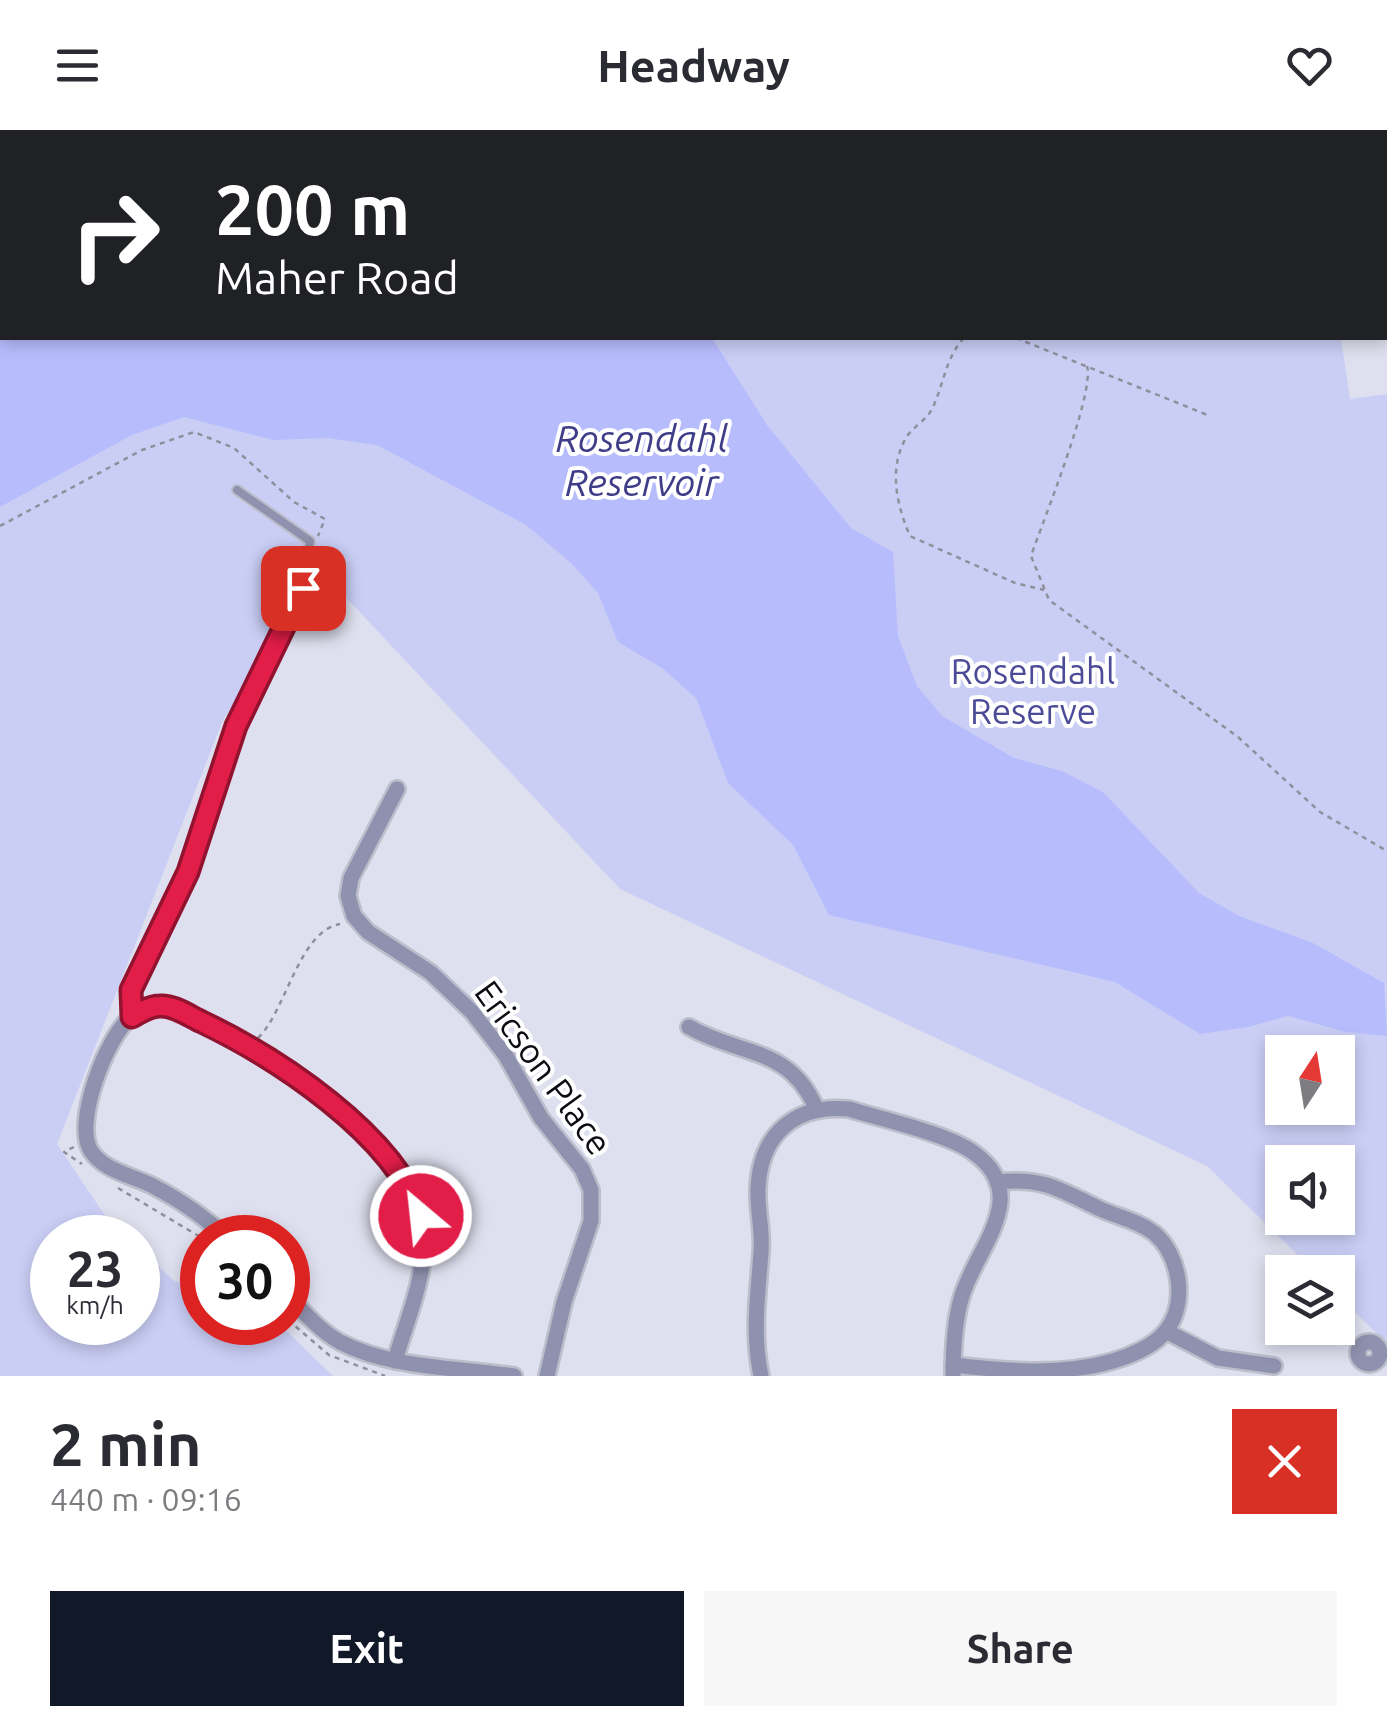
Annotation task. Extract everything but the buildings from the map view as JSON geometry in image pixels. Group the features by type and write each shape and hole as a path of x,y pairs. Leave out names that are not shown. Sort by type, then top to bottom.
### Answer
{"street":[{"path":"132,1017 131,990 188,872 236,726 303,588"},
{"path":"356,919 348,887 397,788"},
{"name":"Ericson Place","path":"356,919 430,974 472,1012 506,1056 541,1118 587,1180 594,1211 561,1314 547,1376"},
{"path":"139,974 153,1007"},
{"path":"197,1215 97,1158 87,1142 85,1120 112,1043 132,1017 153,1007 175,1009 251,1048 301,1081 365,1135 397,1171 416,1202 424,1237 423,1257 395,1361"},
{"path":"689,1027 713,1040 784,1065 804,1082 816,1108"},
{"path":"761,1376 754,1322 762,1240 758,1191 762,1160 780,1130 816,1108 850,1109 960,1146 974,1152 997,1182 1000,1216 962,1296 953,1370 1113,1369 1166,1331 1175,1310 1178,1284 1168,1250 1152,1232 1041,1182 997,1182"},
{"path":"310,1315 341,1342 395,1361 514,1376"},
{"path":"1166,1331 1218,1358 1274,1366"}],"lane":[{"path":"237,490 305,535 311,546 303,588"}],"path":[{"path":"963,340 942,378 932,409 906,438 896,504 910,536 1015,583 1046,591"},
{"path":"1021,340 1210,416"},
{"path":"1088,366 1091,378 1083,410 1031,556 1050,600 1238,737 1320,812 1387,851"},
{"path":"0,526 142,450 194,432 234,448 294,502 325,518 311,546"},
{"path":"251,1048 266,1029 310,944 328,927 356,919"},
{"path":"64,1152 87,1168"},
{"path":"114,1185 180,1225"}],"green space":[{"name":"Rosendahl Reserve","path":"0,340 1341,340 1350,399 1387,394 1387,1344 1355,1312 1355,1255 1298,1255 1277,1235 1355,1235 1355,1145 1265,1145 1265,1223 1207,1166 620,889 323,573 223,720 57,1144 105,1215 30,1215 30,1345 160,1345 160,1267 180,1282 180,1345 301,1345 333,1376 0,1376"}],"water":[{"name":"Rosendahl Reservoir","path":"0,340 713,340 767,425 851,528 893,552 898,636 917,686 942,716 1014,758 1062,771 1103,792 1199,893 1239,916 1313,943 1384,983 1387,1036 1346,1032 1288,1016 1200,1034 1115,982 829,915 793,845 728,783 696,698 662,668 618,642 598,593 571,563 526,525 377,445 327,438 273,440 184,417 132,435 0,507"}],"route":[{"path":"303,588 236,726 188,872 131,990 132,1017 155,1006 175,1009 229,1035 301,1081 384,1156 408,1187 421,1216"}]}
